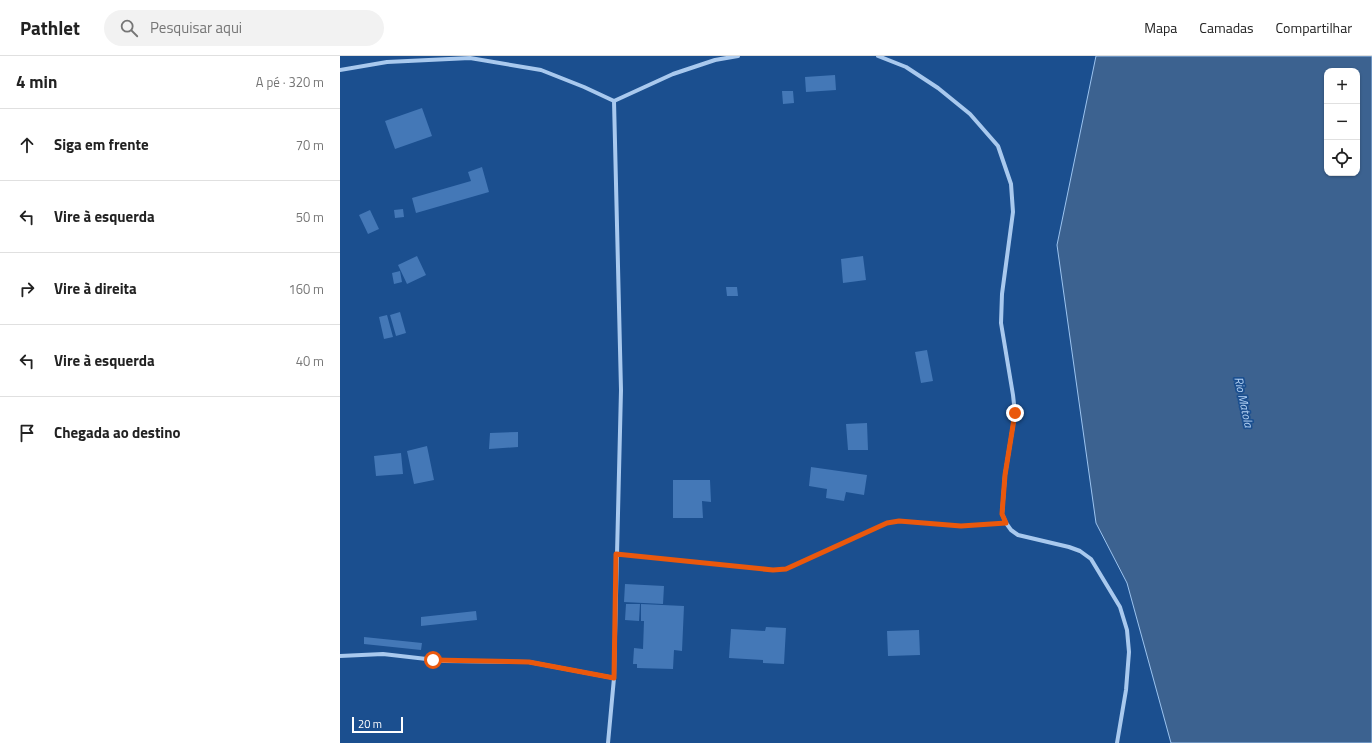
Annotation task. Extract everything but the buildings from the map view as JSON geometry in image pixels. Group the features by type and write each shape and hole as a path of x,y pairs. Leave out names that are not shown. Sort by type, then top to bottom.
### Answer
{"street":[{"path":"340,70 387,62 470,58 540,70 584,87 614,101 672,74 715,60 738,56"},
{"path":"878,56 906,67 938,88 970,114 998,146 1011,184 1013,212 1002,294 1001,323 1015,413 1005,475 1002,514 1011,530 1018,535 1080,551 1092,559 1120,607 1127,630 1129,652 1126,690 1117,743"},
{"path":"608,743 614,678 621,390 614,101"},
{"path":"340,656 383,654 444,661 529,662 614,678"}],"lane":[{"path":"616,554 773,570 786,569 887,523 899,521 961,526 1006,523"}],"water":[{"name":"Rio Matola","path":"1096,56 1372,56 1372,743 1171,743 1127,583 1096,523 1057,245"}],"route":[{"path":"433,660 529,662 614,678 616,554 773,570 786,569 887,523 899,521 961,526 1006,523 1002,514 1005,475 1015,413"}]}
